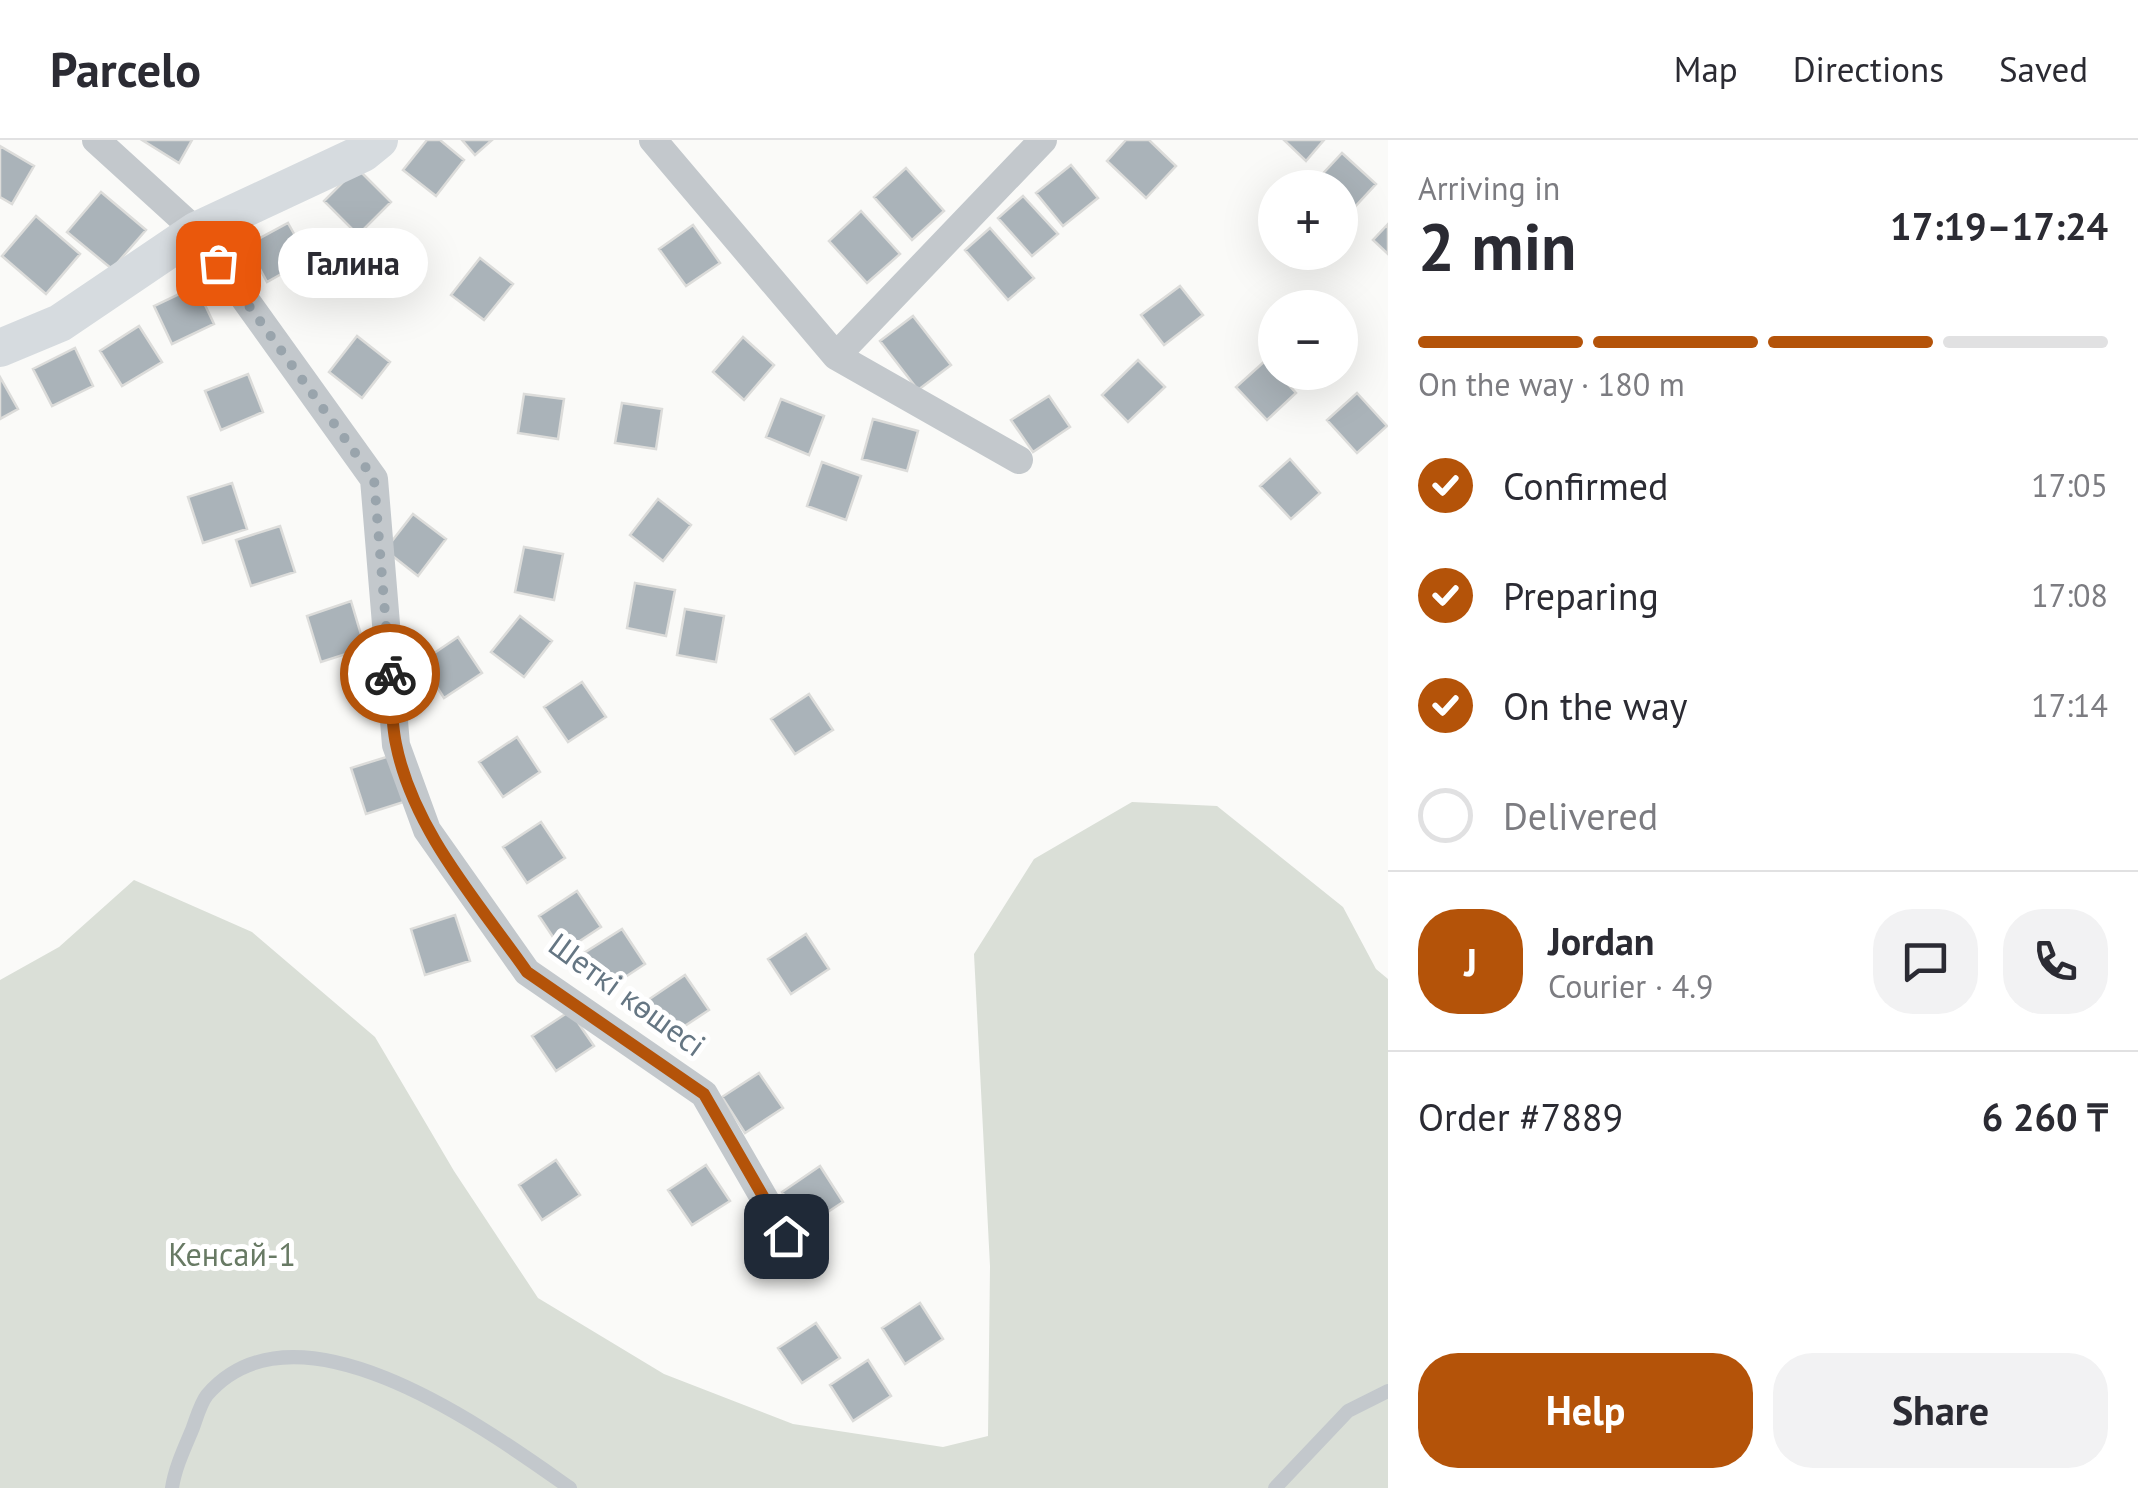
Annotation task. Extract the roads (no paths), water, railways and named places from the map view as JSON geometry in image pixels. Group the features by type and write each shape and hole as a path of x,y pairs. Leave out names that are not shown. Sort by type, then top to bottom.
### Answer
{"street":[{"name":"Шеткі көшесі","path":"96,140 196,231 374,479 396,745 427,830 527,972 704,1094 786,1236"},
{"path":"0,348 60,323 196,231 363,153 379,140"},
{"path":"653,140 836,356 1019,460"},
{"path":"836,356 1043,140"}],"lane":[{"path":"172,1488 206,1396 242,1369 292,1356 343,1361 434,1399 570,1488"},
{"path":"1275,1488 1348,1411 1388,1391"}],"place":[{"name":"Галина","path":"218,263"}],"park label":[{"name":"Кенсай-1","path":"232,1255"}]}
